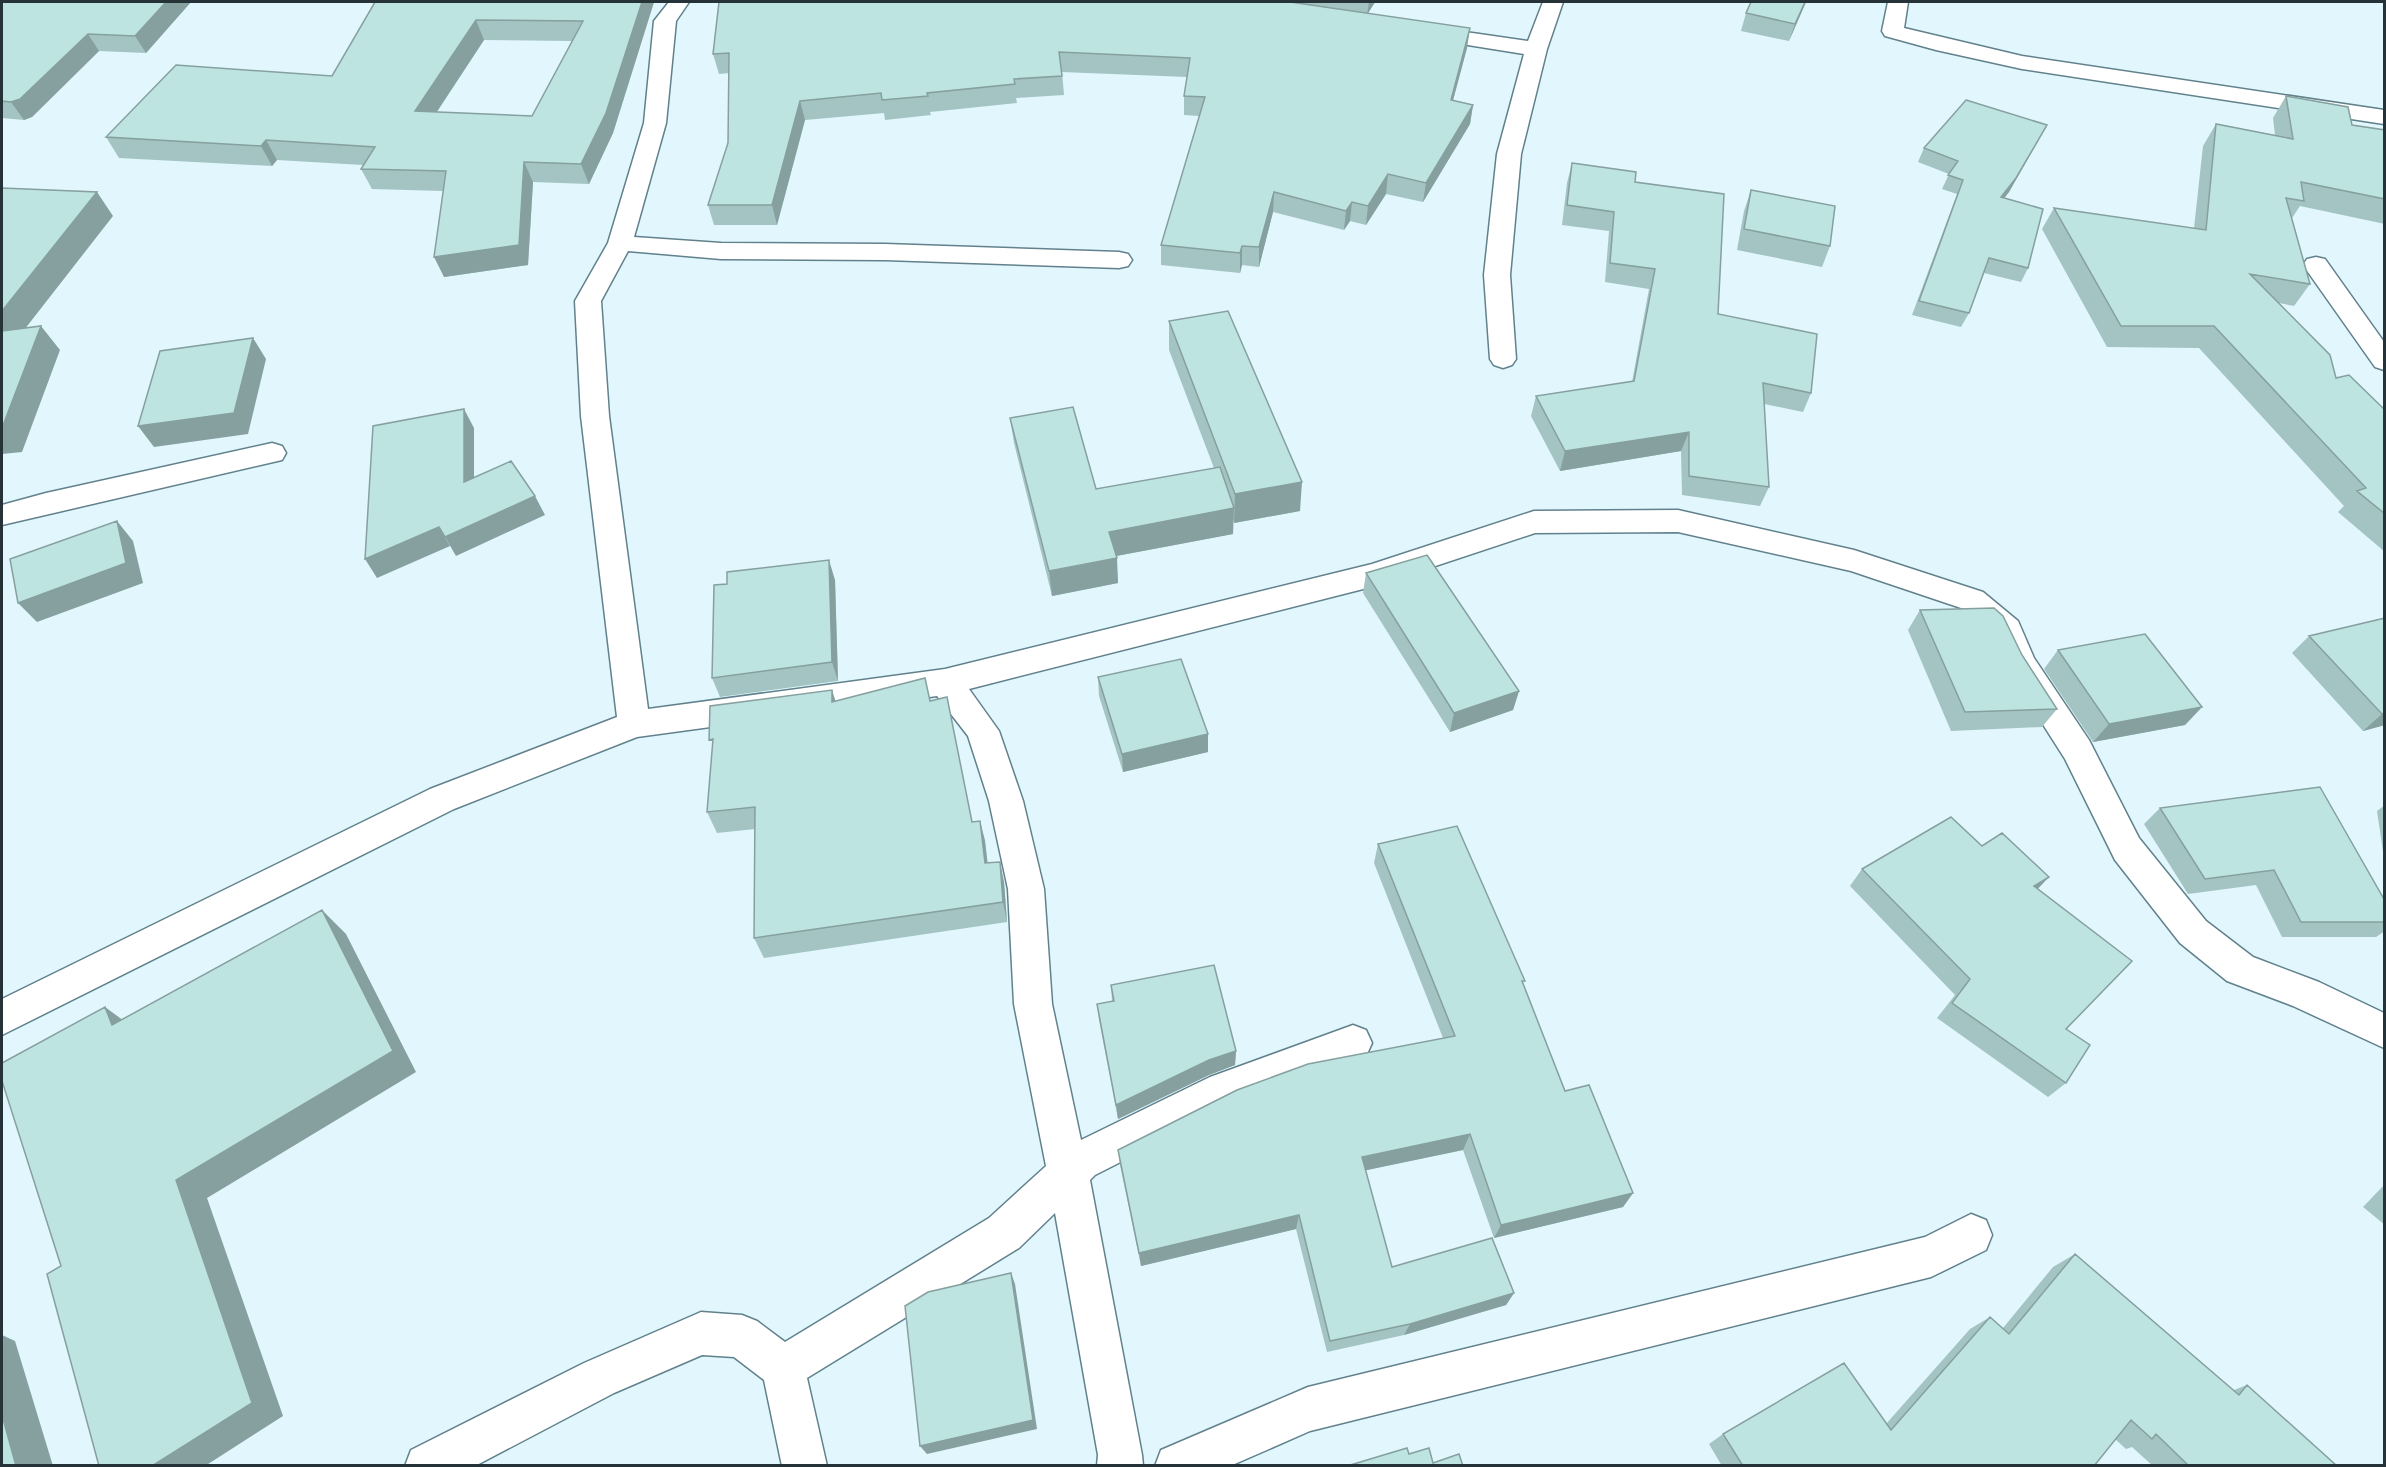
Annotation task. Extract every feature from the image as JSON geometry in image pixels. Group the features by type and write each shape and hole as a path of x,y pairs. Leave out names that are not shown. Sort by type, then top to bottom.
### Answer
{"street":[{"path":"634,724 595,416 588,301 620,243 655,123 665,21 679,2"},
{"path":"1503,359 1497,275 1509,154 1536,49 1553,2"},
{"path":"1898,2 1893,31 1939,46 2089,74 2241,94 2385,117"},
{"path":"1408,30 1536,49"},
{"path":"620,243 721,251 885,252 1119,260"},
{"path":"2316,265 2385,361"},
{"path":"2,515 46,502 272,453"},
{"path":"2,1018 442,799 634,724 945,682 1375,575 1534,522 1678,521 1854,561 1972,600 2007,629 2020,662 2077,750 2127,849 2193,932 2240,969 2306,994 2385,1031"},
{"path":"945,682 983,731 1006,801 1026,889 1033,1004 1068,1173 1120,1455 1120,1466"},
{"path":"783,1368 1004,1233 1081,1161 1224,1090 1353,1043"},
{"path":"1177,1466 1308,1409 1931,1256 1971,1235"},
{"path":"427,1466 599,1378 701,1333 742,1336 783,1368 805,1466"}],"building":[{"path":"2,2 166,2 135,36 88,34 20,99 11,102 2,101"},
{"path":"375,2 642,2 606,113 581,164 524,162 519,245 434,257 446,171 361,169 375,147 266,140 261,146 106,137 176,65 332,76","holes":["476,20 583,21 532,116 415,111"]},
{"path":"719,2 1290,2 1470,28 1451,100 1473,105 1426,183 1388,174 1368,206 1352,202 1346,211 1274,192 1259,247 1242,246 1240,253 1161,245 1205,97 1184,96 1190,58 1059,52 1062,76 1014,79 1015,84 927,93 928,96 882,100 881,93 800,101 772,205 708,205 728,143 729,53 713,54"},
{"path":"1751,2 1805,2 1795,24 1746,13"},
{"path":"2286,96 2348,107 2352,125 2385,130 2385,199 2301,182 2304,201 2286,198 2310,284 2250,274 2330,355 2336,378 2349,375 2385,410 2385,514 2357,491 2366,488 2214,326 2121,326 2054,208 2206,230 2216,124 2293,139"},
{"path":"1966,100 2047,125 2016,178 2001,197 2043,209 2028,268 1989,258 1969,313 1919,301 1963,180 1948,175 1958,161 1924,148"},
{"path":"1572,163 1636,172 1635,182 1724,194 1718,314 1817,334 1811,393 1763,383 1769,487 1689,476 1689,432 1565,451 1536,396 1634,381 1655,269 1610,263 1614,212 1567,205"},
{"path":"2,188 97,192 2,311"},
{"path":"1751,190 1835,206 1830,246 1744,229"},
{"path":"1228,311 1302,482 1235,494 1169,321"},
{"path":"41,326 2,428 2,331"},
{"path":"253,338 234,413 138,426 160,351"},
{"path":"1073,407 1096,489 1220,467 1234,508 1109,532 1117,558 1049,571 1010,418"},
{"path":"464,409 464,482 511,461 535,496 445,537 439,527 365,559 373,426"},
{"path":"117,521 126,563 18,603 10,559"},
{"path":"1427,555 1519,691 1454,713 1366,573"},
{"path":"829,560 832,662 712,678 714,585 727,584 727,572"},
{"path":"1994,608 2003,616 2022,655 2057,709 1965,712 1920,610"},
{"path":"2385,618 2385,713 2382,714 2309,636"},
{"path":"2145,634 2202,707 2109,724 2058,650"},
{"path":"1181,659 1208,734 1122,754 1098,677"},
{"path":"925,678 930,701 947,697 972,822 980,821 985,863 1000,862 1003,902 754,938 755,807 707,812 713,739 709,740 710,706 832,690 832,702"},
{"path":"2320,787 2385,901 2385,922 2301,922 2274,870 2205,879 2160,808"},
{"path":"1951,817 1982,846 2002,833 2049,877 2034,886 2132,961 2066,1029 2090,1045 2066,1083 1952,1003 1970,979 1862,869"},
{"path":"1457,826 1525,981 1522,981 1565,1091 1589,1085 1633,1193 1501,1225 1470,1134 1362,1157 1392,1267 1492,1238 1514,1293 1410,1324 1330,1341 1299,1215 1139,1253 1118,1150 1237,1090 1308,1064 1455,1036 1378,844"},
{"path":"322,910 393,1051 176,1180 252,1403 152,1466 99,1466 47,1274 61,1266 2,1081 2,1063 105,1007 112,1025"},
{"path":"1214,965 1236,1051 1209,1060 1116,1105 1097,1004 1114,1001 1111,985"},
{"path":"2075,1254 2239,1395 2247,1385 2337,1466 2189,1466 2156,1434 2152,1439 2131,1420 2094,1466 1743,1466 1723,1434 1844,1363 1891,1430 1990,1317 2009,1334"},
{"path":"1011,1273 1033,1420 920,1446 905,1306 928,1292"},
{"path":"2,1415 16,1466 2,1466"},
{"path":"1407,1448 1409,1454 1429,1448 1433,1463 1459,1454 1463,1466 1347,1466"}]}
